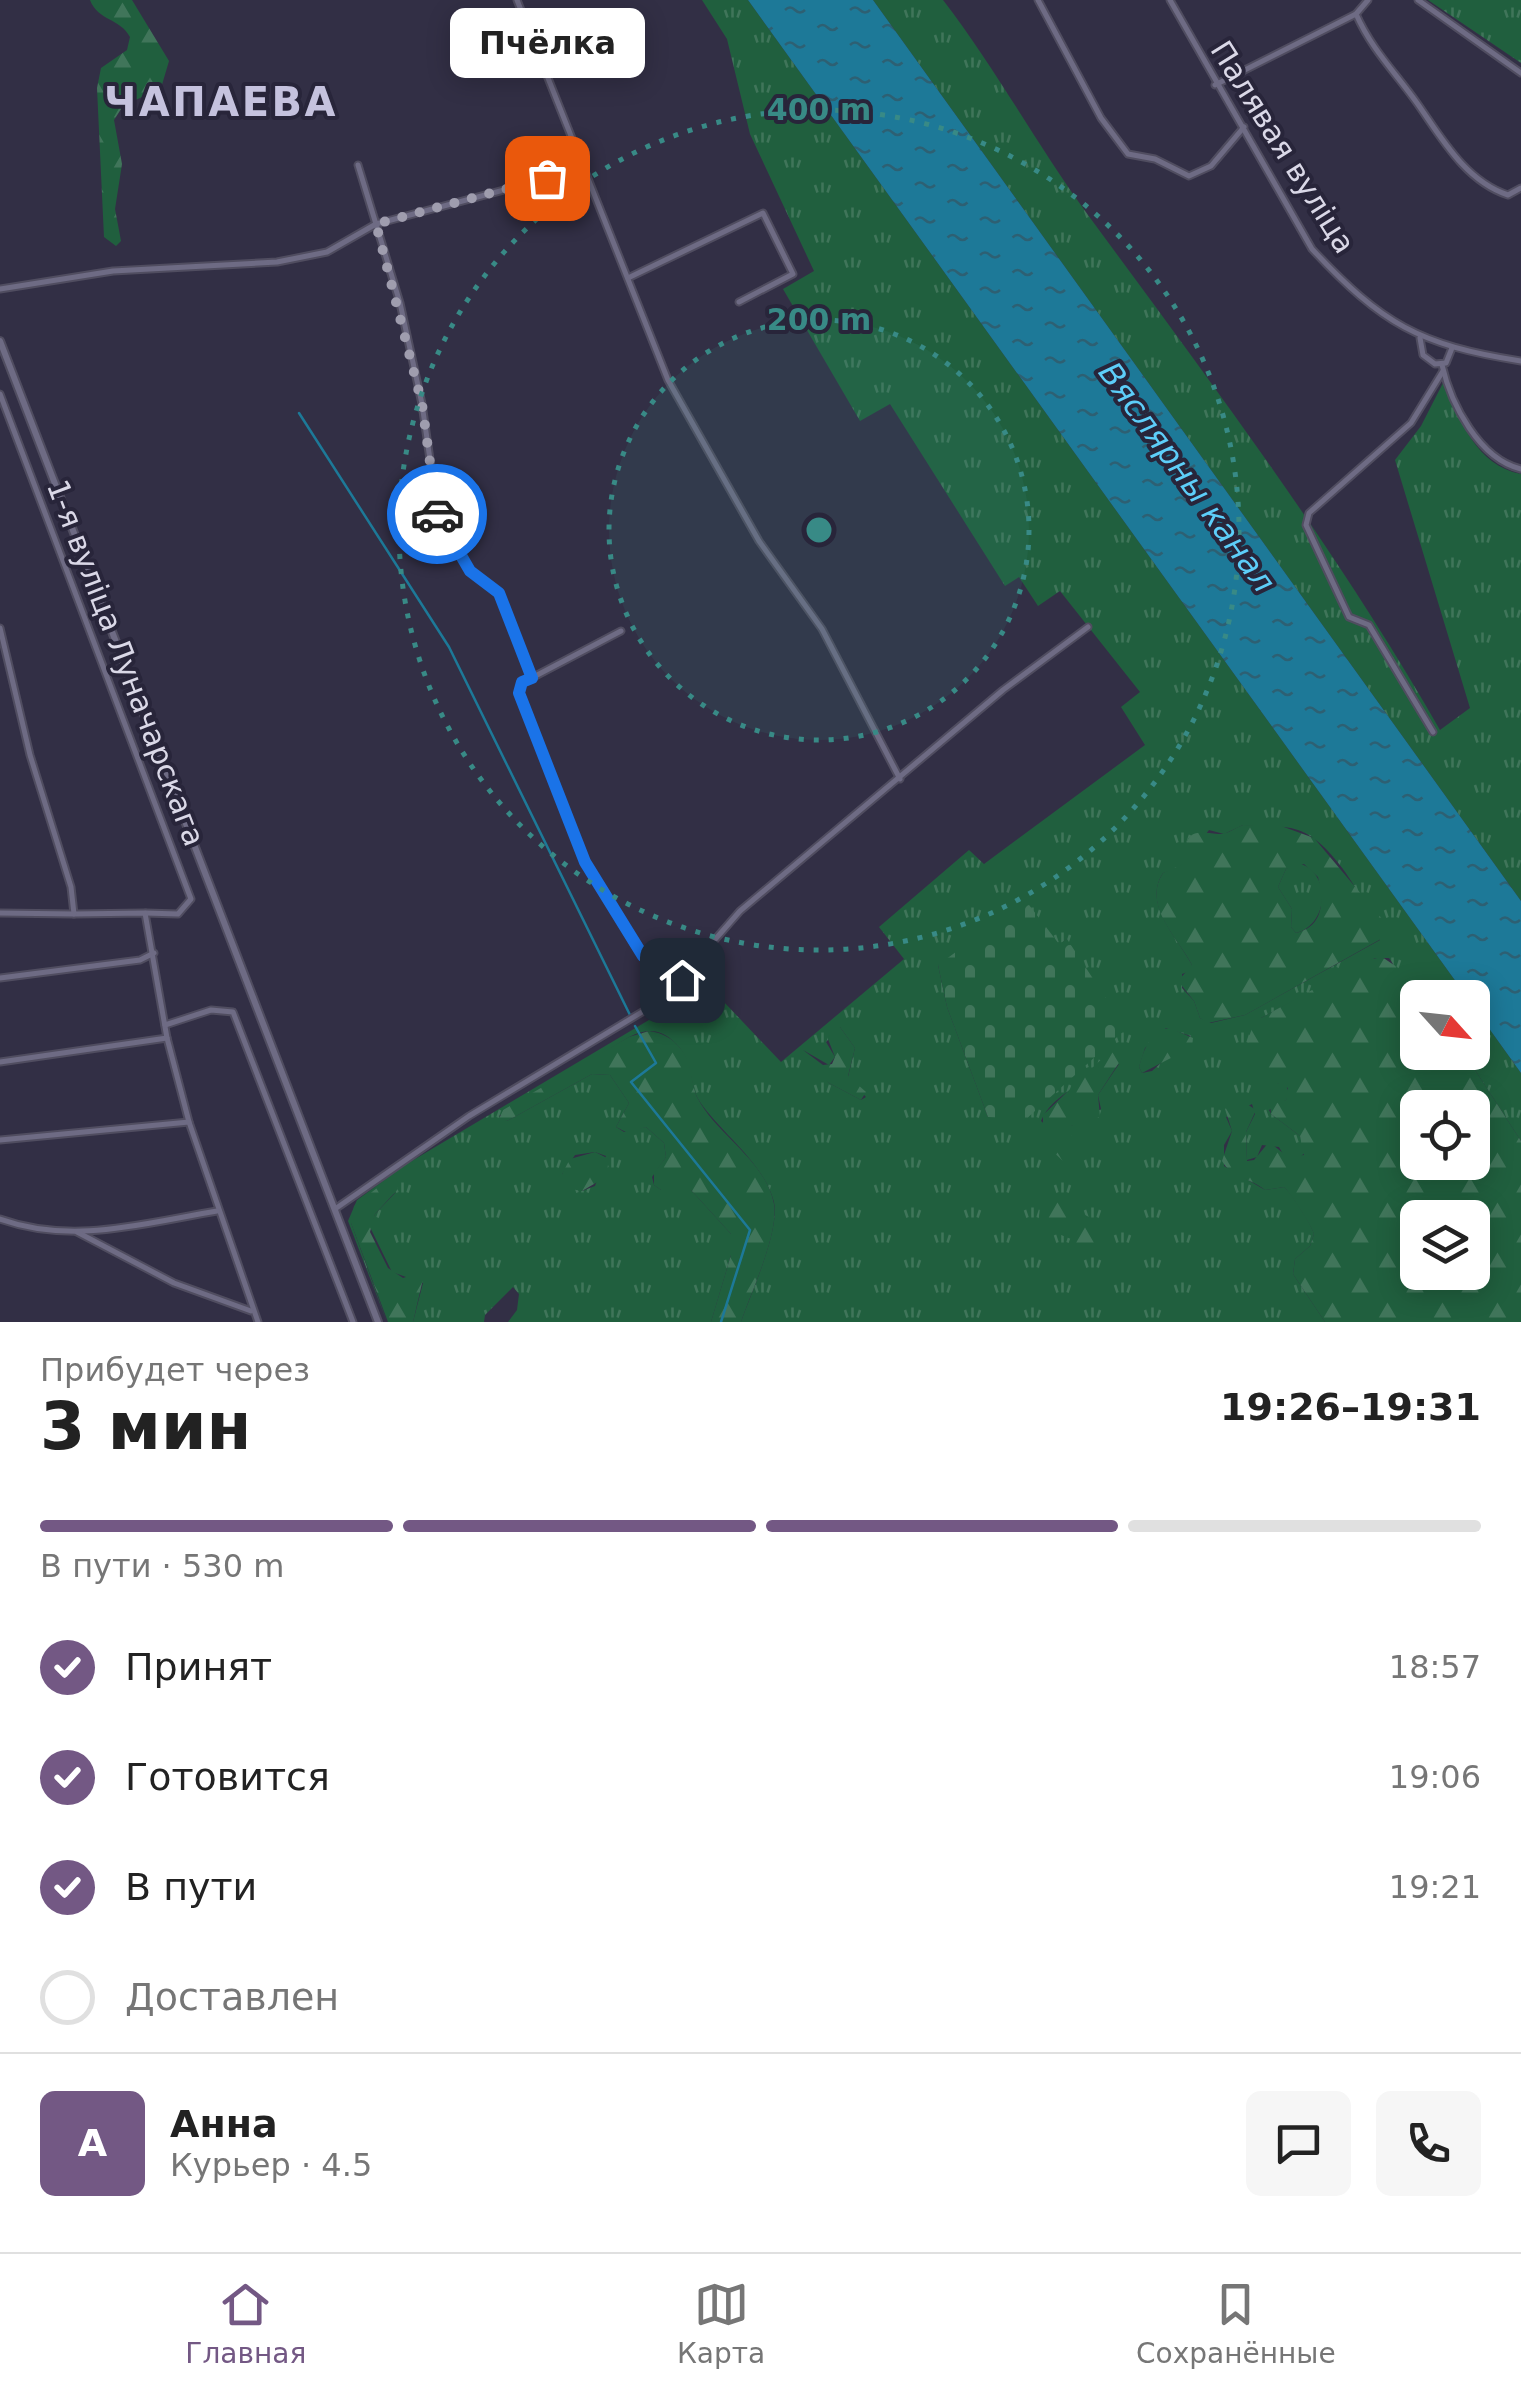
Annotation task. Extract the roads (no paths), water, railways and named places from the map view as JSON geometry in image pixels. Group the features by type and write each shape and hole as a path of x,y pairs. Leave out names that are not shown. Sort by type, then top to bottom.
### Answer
{"street":[{"path":"516,0 668,380 759,541 822,629 900,779"},
{"path":"1038,0 1101,118 1128,154 1155,158 1189,176 1211,166 1244,127"},
{"name":"Палявая вуліца","path":"1170,0 1215,85 1244,127 1312,249 1370,307 1420,338 1521,361"},
{"path":"1215,85 1356,14 1368,0"},
{"path":"1418,0 1521,73"},
{"path":"1356,14 1380,60 1452,155 1498,192 1508,195 1521,188"},
{"path":"358,164 422,404 438,515 470,571 499,593 532,678"},
{"path":"0,288 113,270 277,262 327,252 376,224 583,169"},
{"path":"628,278 763,213 792,274 739,302"},
{"path":"1420,338 1423,355 1443,368 1472,432 1505,465 1521,468"},
{"path":"0,340 378,1322"},
{"path":"1432,732 1369,626 1349,618 1306,525 1316,506 1411,423 1452,348"},
{"name":"1-я вуліца Луначарскага","path":"0,394 191,899 178,914 145,913"},
{"path":"334,1209 470,1116 662,1000 740,911 1003,690 1088,627"},
{"path":"0,628 30,755 71,887 74,914"},
{"path":"621,631 522,682 519,693 585,862 643,956 663,963 682,980"},
{"path":"0,913 145,913 167,1038 189,1122 251,1312 258,1322"},
{"path":"0,978 140,960 154,953"},
{"path":"165,1025 211,1010 233,1012 353,1322"},
{"path":"0,1062 167,1038"},
{"path":"0,1140 189,1122"},
{"path":"0,1218 49,1232 108,1231 217,1211"},
{"path":"76,1232 174,1283 251,1312"}],"water":[{"name":"Вяслярны канал","path":"748,0 873,0 1521,901 1521,1073 1490,1030 1490,980 1455,980"}],"waterway":[{"path":"299,413 449,647 630,1015"},
{"path":"635,1026 656,1063 631,1082 750,1230 721,1322"}],"place":[{"name":"Пчёлка","path":"547,178"}],"district":[{"name":"ЧАПАЕВА","path":"221,102"}]}
